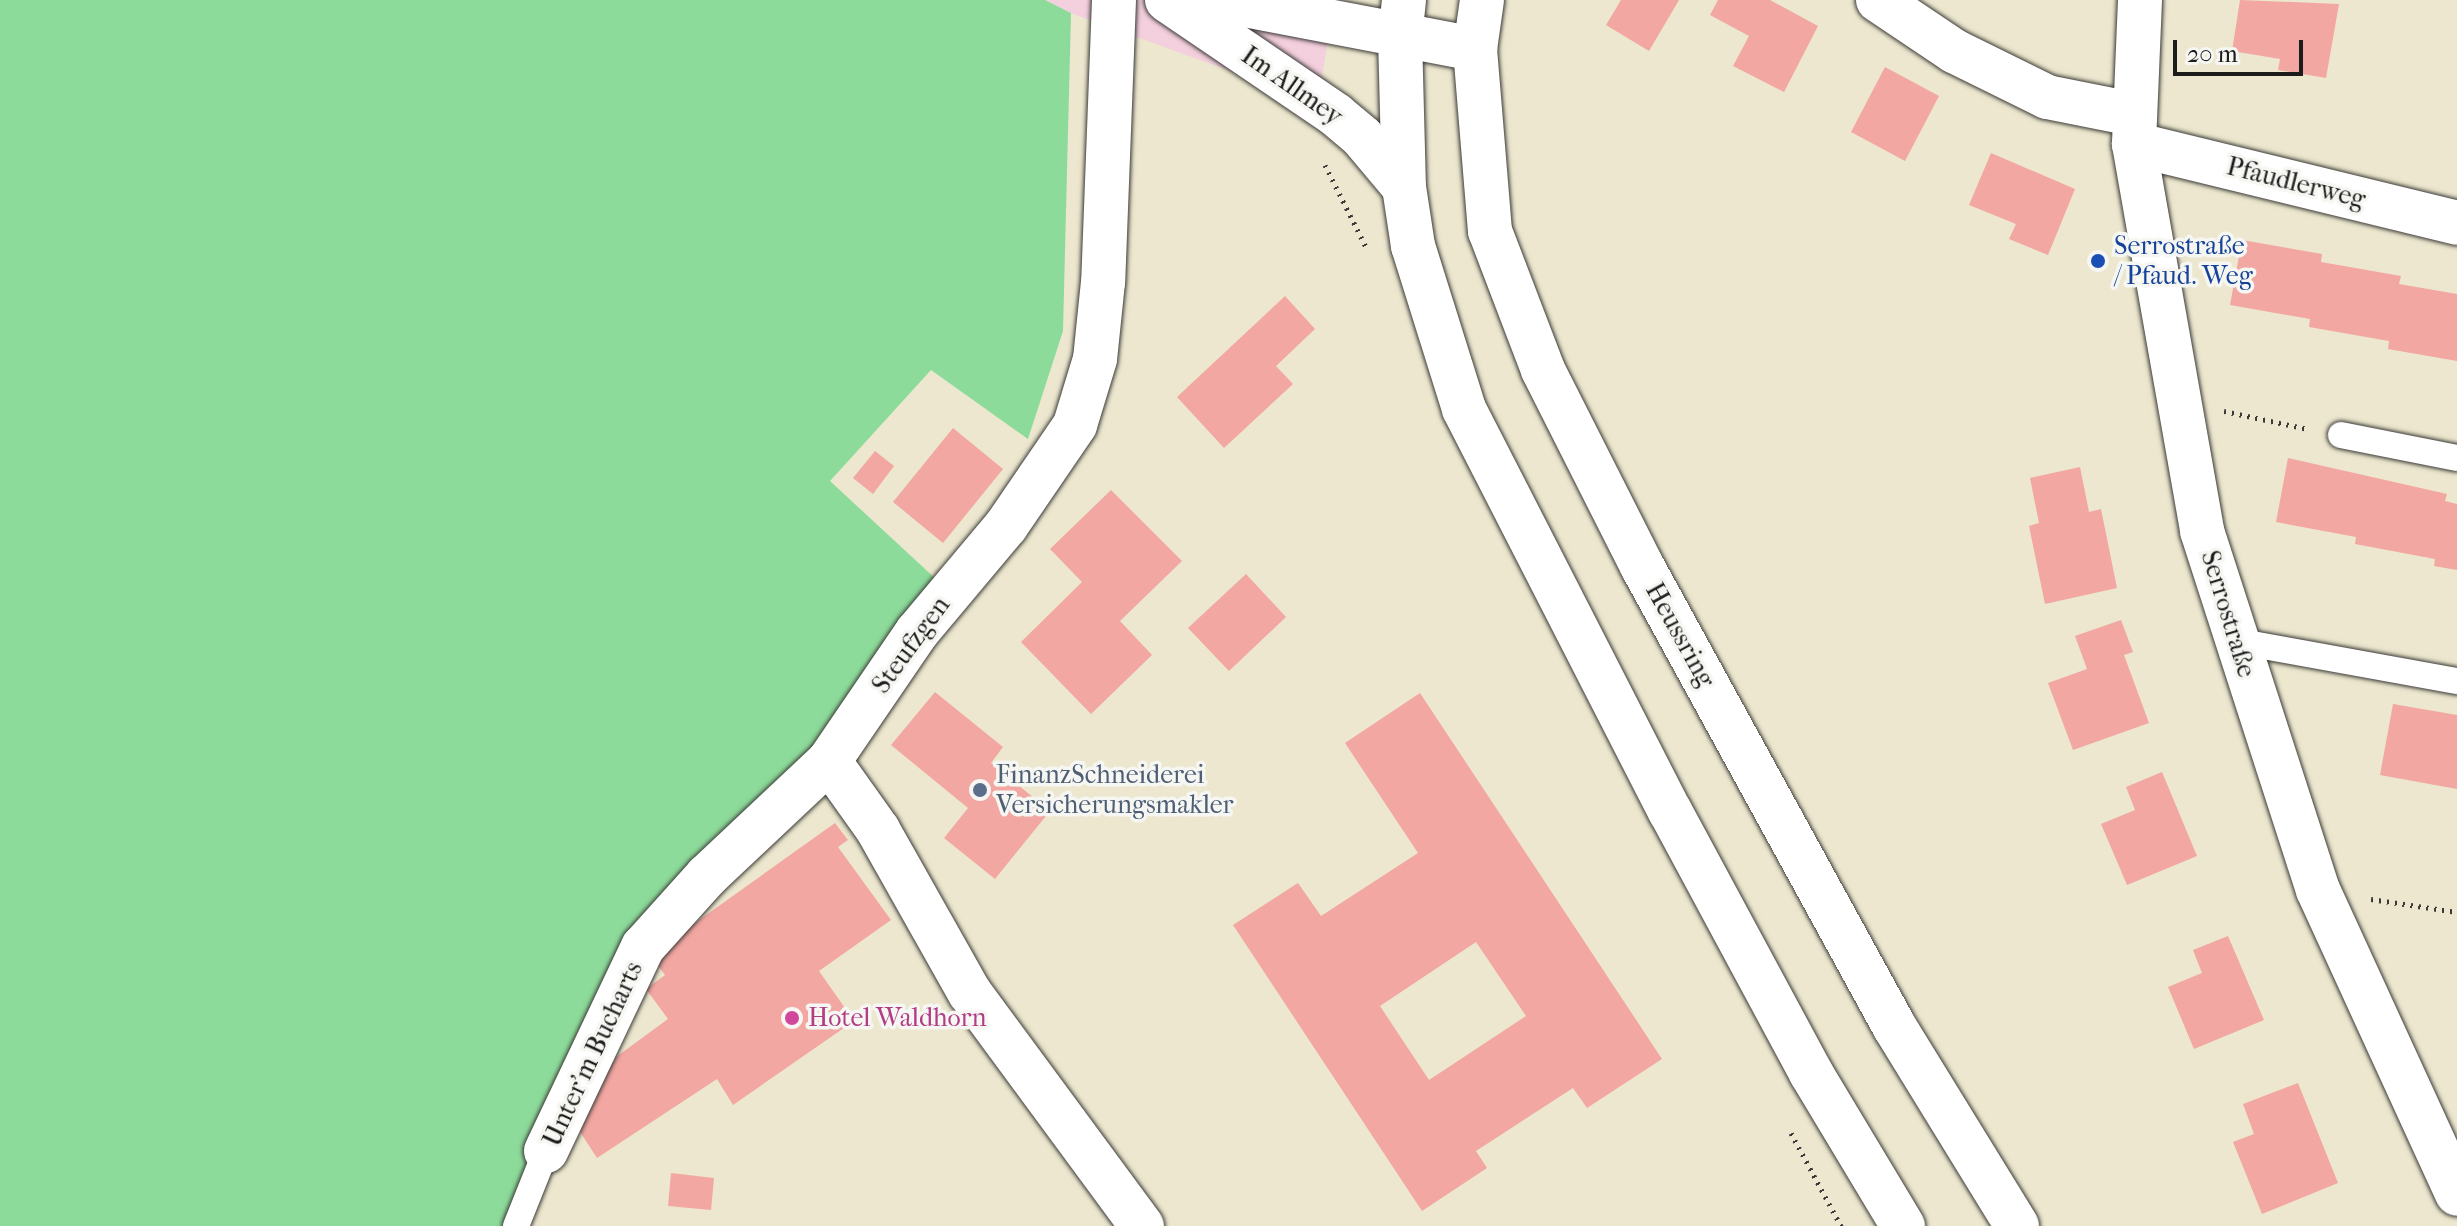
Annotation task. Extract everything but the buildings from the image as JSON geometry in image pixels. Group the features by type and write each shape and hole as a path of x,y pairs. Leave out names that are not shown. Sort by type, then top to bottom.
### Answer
{"street":[{"name":"Steufzgen","path":"829,761 917,632 1006,526 1075,425 1095,359 1103,282 1114,0"},
{"name":"Im Allmey","path":"1167,0 1336,115 1362,137 1404,187"},
{"name":"Im Allmey","path":"1218,0 1402,18 1475,49"},
{"name":"Heussring","path":"1482,0 1475,49 1490,231 1543,370 1642,566 1894,1026 2017,1226"},
{"name":"Pfaudlerweg","path":"1878,0 1954,51 2047,97 2133,129 2457,223"},
{"name":"Serrostraße","path":"2140,0 2133,129 2202,531 2318,890 2457,1194"},
{"path":"1402,18 1404,187 1413,246 1464,409 1670,811 1811,1073 1903,1226"},
{"name":"Unter'm Bucharts","path":"546,1151 643,947 707,876 829,761"},
{"path":"829,761 878,830 970,993 1142,1226"}],"lane":[{"path":"2341,435 2457,458"},
{"path":"2236,641 2457,681"},
{"name":"Unter'm Bucharts","path":"516,1226 546,1151"}],"path":[{"path":"2241,415 2284,424"},
{"path":"2318,890 2457,912"}],"shaded area":[{"path":"1045,0 1334,0 1318,103 1071,13"}],"green space":[{"path":"0,0 1045,0 1071,13 1063,331 1028,439 931,370 830,481 938,581 821,751 702,869 506,1226 0,1226"}],"place":[{"name":"Serrostraße / Pfaud. Weg","path":"2098,261"},
{"name":"FinanzSchneiderei Versicherungsmakler","path":"980,790"},
{"name":"Hotel Waldhorn","path":"792,1018"}]}
